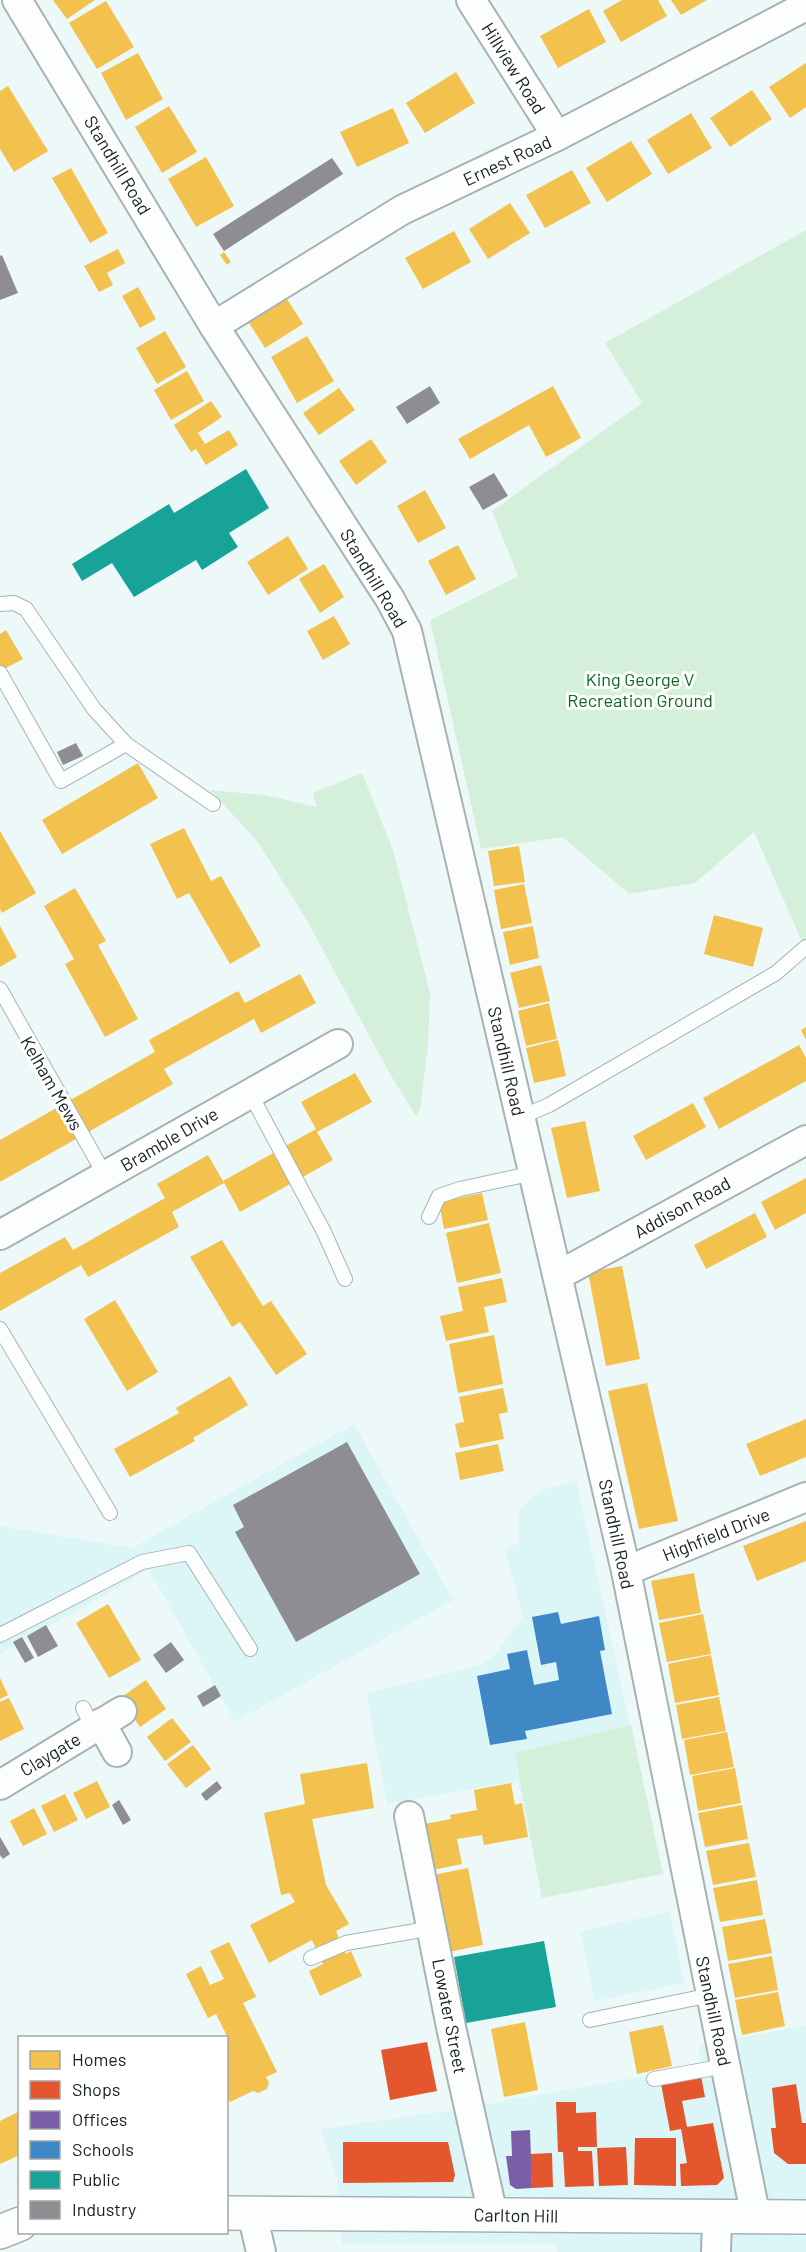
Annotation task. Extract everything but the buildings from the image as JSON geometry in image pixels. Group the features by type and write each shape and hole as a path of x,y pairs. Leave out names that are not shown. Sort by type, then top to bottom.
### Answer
{"main road":[{"name":"Carlton Hill","path":"239,2213 717,2219 806,2217"},
{"path":"0,2232 18,2225"}],"street":[{"name":"Standhill Road","path":"17,0 214,326 390,598 407,631 626,1570 756,2218"},
{"name":"Hillview Road","path":"471,0 557,136"},
{"name":"Ernest Road","path":"214,326 402,210 557,136 806,6"},
{"name":"Bramble Drive","path":"0,1235 338,1044"},
{"name":"Addison Road","path":"559,1275 806,1140"},
{"name":"Highfield Drive","path":"626,1570 806,1497"},
{"name":"Claygate","path":"0,1785 100,1717 117,1752"},
{"name":"Lowater Street","path":"409,1816 451,2027 493,2215"},
{"path":"239,2213 261,2252"},
{"path":"716,2252 717,2219"}],"lane":[{"path":"0,604 14,603 26,609 94,709 126,744 213,804"},
{"path":"0,674 61,781 126,744"},
{"path":"521,1117 549,1105 776,973 806,947"},
{"name":"Kelham Mews","path":"0,989 105,1175"},
{"path":"250,1093 324,1232 345,1279"},
{"path":"429,1217 439,1196 460,1189 534,1173"},
{"path":"0,1329 110,1513"},
{"path":"0,1635 142,1562 189,1553 250,1649"},
{"path":"311,1958 346,1943 433,1928"},
{"path":"590,2020 711,1995"},
{"path":"654,2079 725,2066"}],"shaded area":[{"path":"354,1424 453,1600 235,1722 149,1570 0,1654 0,1526 132,1548"},
{"path":"576,1480 663,1874 542,1898 518,1781 387,1804 366,1693 482,1665 492,1658 523,1617 505,1549 519,1543 519,1510 541,1490"},
{"path":"670,1912 684,1983 595,2001 580,1931"},
{"path":"806,2025 806,2252 557,2252 556,2244 342,2244 337,2179 321,2129 459,2109 702,2066 698,2046"}],"green space":[{"name":"King George V Recreation Ground","path":"806,230 806,951 754,832 695,883 629,894 563,837 481,849 430,620 518,576 492,511 642,403 605,343"},
{"path":"362,773 393,850 430,993 428,1046 420,1108 416,1116 390,1074 305,917 258,842 210,790 265,795 317,807 313,793"},
{"path":"631,1725 663,1874 542,1898 515,1753"}]}
